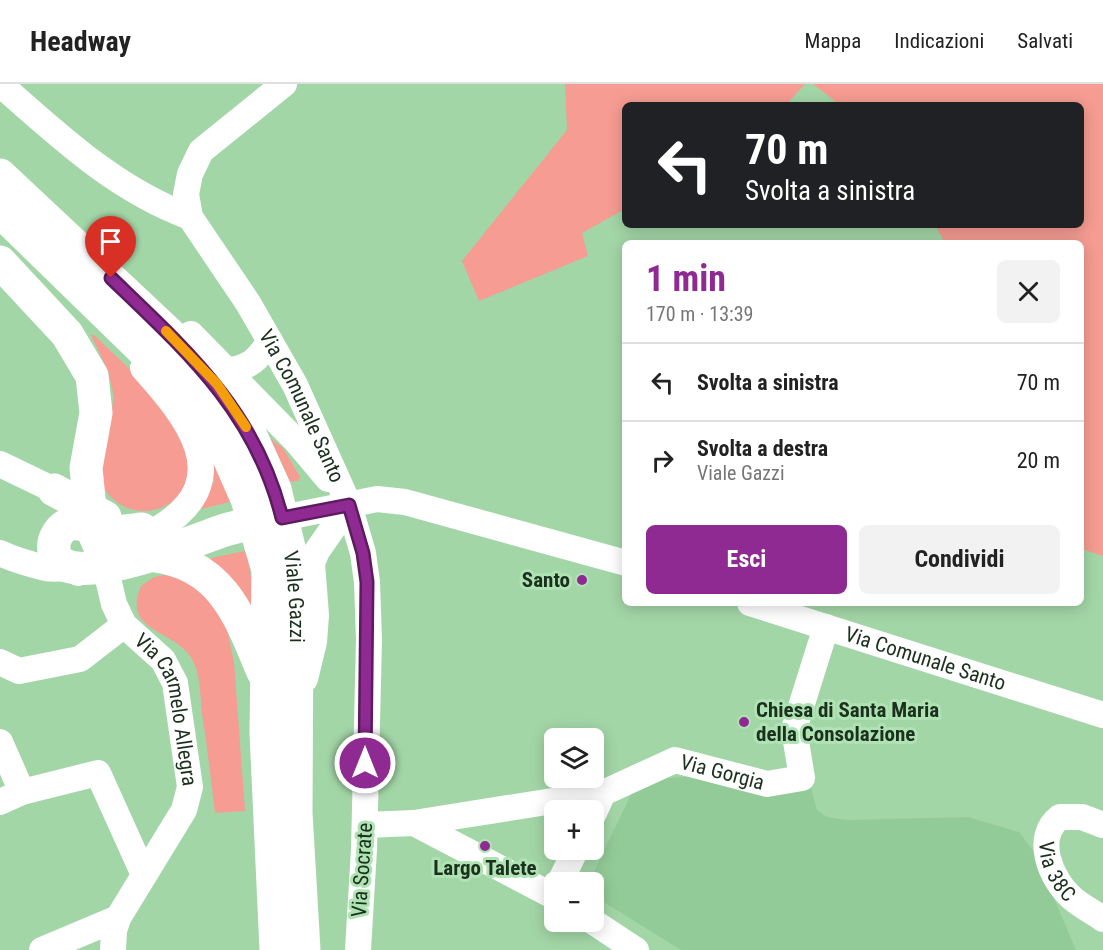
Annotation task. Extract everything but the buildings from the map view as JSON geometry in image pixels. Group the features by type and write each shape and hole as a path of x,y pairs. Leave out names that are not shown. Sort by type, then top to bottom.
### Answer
{"main road":[{"name":"Viale Gazzi","path":"0,175 193,356 223,392 251,436 275,489 254,524"},
{"name":"Viale Gazzi","path":"0,211 190,396 225,449 254,524 268,570 268,817 276,950"},
{"path":"4,270 67,334 86,363 94,388 96,413 86,468 90,548"},
{"path":"90,548 80,523 60,530 56,536 57,517 52,502 54,490 94,388"},
{"path":"54,490 90,548"},
{"name":"Viale Gazzi","path":"254,524 293,564 296,813 304,950"},
{"path":"90,548 112,532 153,537 254,524"},
{"path":"153,537 174,559 201,571 228,597 267,682"}],"street":[{"path":"0,84 73,149 101,169 156,205 190,217"},
{"name":"Via Comunale Santo","path":"284,84 201,151 190,174 186,194 190,217 270,341 295,385 349,505 377,499 405,502 622,562"},
{"path":"0,662 19,671 80,659 119,615 119,588 153,537 188,505 198,487 201,461 195,437 156,384 100,324 39,247"},
{"path":"79,247 137,282 228,370 296,441 349,505"},
{"path":"228,370 242,369 257,360 270,341"},
{"path":"0,464 54,490"},
{"path":"254,524 349,505"},
{"path":"295,722 314,642 316,615 312,563 317,551 349,505"},
{"name":"Via Socrate","path":"349,505 363,553 367,582 365,825 358,950"},
{"path":"0,553 17,561 49,568 90,548 119,615"},
{"name":"Via Comunale Santo","path":"760,606 1103,716"},
{"name":"Via Carmelo Allegra","path":"113,950 114,931 118,918 184,810 190,787 175,683 163,660 119,615"},
{"name":"Via Gorgia","path":"603,800 633,777 675,760 766,784 802,778 794,729 826,627"},
{"path":"0,742 11,797 98,773 144,875"},
{"path":"365,825 414,823 544,809"},
{"name":"Via 38C","path":"1103,825 1082,817 1060,817 1047,832 1046,843 1056,877 1063,889 1073,899 1103,919"},
{"path":"414,823 544,886"},
{"path":"42,950 118,918"},
{"path":"604,929 636,950"}],"shaded area":[{"path":"565,84 805,84 789,102 622,102 622,211 582,233 588,256 479,301 462,261 567,130"},
{"path":"813,84 1103,84 1103,556 1084,550 1084,240 943,240 937,228 1084,228 1084,102 836,102"},
{"path":"91,335 94,335 138,377 176,421 193,469 180,494 159,509 147,511 124,507 106,491 100,480 114,397 108,371"},
{"path":"270,438 283,448 300,477 298,481 290,482"},
{"path":"214,462 226,486 230,502 201,509 198,506 214,482"},
{"path":"244,551 247,553 251,578 251,607 207,559"},
{"path":"165,575 196,583 226,625 234,662 245,811 215,813 200,686 195,665 184,649 144,622 138,613 137,601 141,586 154,577"},
{"path":"695,776 766,796 811,788 817,810 827,817 847,820 968,817 1019,832 1035,853 1076,950 681,950 604,902 604,872 594,872 600,860 604,860 604,851 634,788 668,778"}],"slow traffic":[{"path":"166,331 193,356 217,384 246,427"}],"place":[{"name":"Santo","path":"582,580"},
{"name":"Chiesa di Santa Maria della Consolazione","path":"744,722"},
{"name":"Largo Talete","path":"485,846"}],"route":[{"path":"111,278 193,356 234,407 266,467 275,489 282,518 349,505 363,553 367,582 369,640 365,763"}]}
